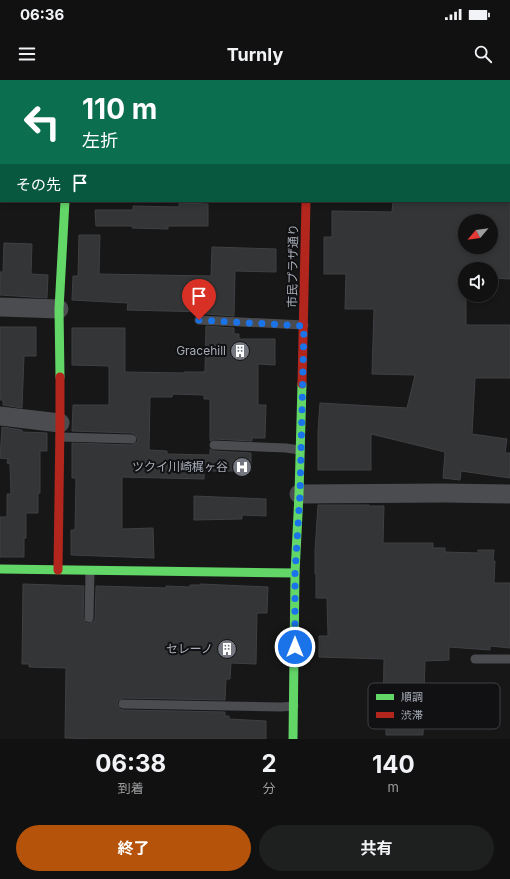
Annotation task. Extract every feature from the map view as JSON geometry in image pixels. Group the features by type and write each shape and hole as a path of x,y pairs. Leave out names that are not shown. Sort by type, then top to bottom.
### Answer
{"street":[{"path":"58,570 60,430 59,309 65,202"},
{"name":"市民プラザ通り","path":"293,739 295,573 300,494 306,202"},
{"path":"0,307 59,309"},
{"path":"0,416 60,430"},
{"path":"300,494 510,494"},
{"path":"0,569 295,573"}],"lane":[{"path":"199,320 304,326"},
{"path":"60,430 132,439"},
{"path":"214,445 300,450"},
{"path":"89,618 90,570"},
{"path":"475,659 510,659"},
{"path":"123,704 294,706"}],"building":[{"path":"393,202 510,202 510,279 498,278 498,262 458,262 458,302 466,302 466,325 510,325 510,378 475,378 472,434 507,439 505,453 510,453 510,478 461,471 460,480 443,478 445,452 371,434 371,470 318,470 320,403 407,408 415,375 372,374 374,309 345,309 346,274 324,274 324,237 332,237 332,211 392,212"},
{"path":"179,203 208,204 208,226 168,226 168,229 132,228 133,226 96,226 95,210 133,210 133,206 179,207"},
{"path":"79,235 100,235 99,274 211,276 212,247 276,249 276,272 235,271 234,316 206,314 206,312 127,310 128,303 72,300 73,276 78,276"},
{"path":"4,243 32,244 31,274 48,275 47,298 0,295 0,272 3,272"},
{"path":"206,326 234,328 234,334 239,334 239,339 275,339 275,365 258,364 258,405 266,405 265,438 252,438 252,441 214,439 210,441 210,399 204,399 204,395 173,394 172,397 150,397 149,450 167,451 167,454 210,455 210,449 214,451 251,453 251,471 204,471 204,479 122,477 122,529 153,528 154,558 71,555 71,530 75,530 76,478 72,478 72,443 132,445 137,442 138,439 135,434 132,433 72,431 73,405 109,405 109,366 72,365 72,328 125,328 125,372 184,373 205,371"},
{"path":"0,327 36,327 36,356 24,356 22,408 3,405 3,400 0,400"},
{"path":"2,427 22,430 22,432 47,433 47,451 40,451 40,493 38,493 38,513 26,513 24,557 0,557 0,517 7,517 7,494 11,494 10,464 7,463 8,459 0,458"},
{"path":"194,496 266,499 266,516 242,515 242,519 194,520"},
{"path":"318,505 384,506 383,543 433,543 433,548 445,548 445,552 478,553 478,550 494,550 494,583 510,583 510,648 490,646 490,650 449,647 449,660 425,661 424,683 384,683 384,659 319,657 319,636 328,636 327,598 316,598 315,551"},
{"path":"23,584 84,586 83,618 86,623 89,624 95,619 96,586 166,588 166,586 190,587 190,585 200,584 268,587 267,613 257,613 256,664 231,663 230,679 226,679 225,700 123,698 118,701 117,704 120,709 123,710 225,712 225,716 229,716 229,719 266,721 266,739 65,738 66,668 29,667 29,664 22,664"},
{"path":"386,729 423,729 423,735 386,735"}],"traffic: fast":[{"path":"60,377 59,309 65,202"},
{"path":"293,739 295,573 302,384"},
{"path":"0,569 295,573"}],"traffic: jam":[{"path":"302,384 306,202"},
{"path":"58,570 60,377"}],"place":[{"name":"Gracehill","path":"240,351"},
{"name":"ツクイ川崎梶ヶ谷","path":"242,467"},
{"name":"セレーノ","path":"227,649"}],"route":[{"path":"199,320 304,326 300,494 295,573 295,647"}]}
